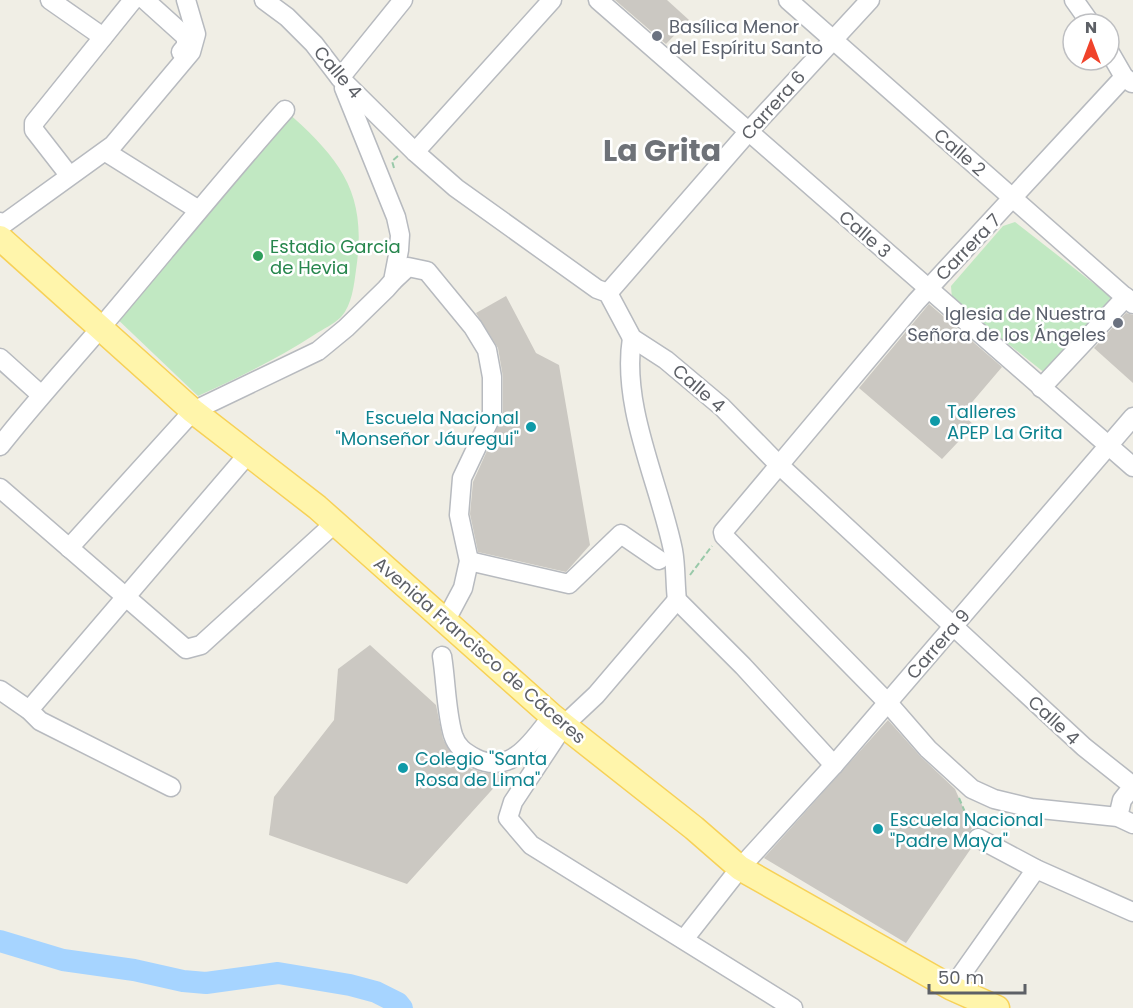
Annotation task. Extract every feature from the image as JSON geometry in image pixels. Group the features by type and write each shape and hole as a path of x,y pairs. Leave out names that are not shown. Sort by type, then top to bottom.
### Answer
{"main road":[{"name":"Avenida Francisco de Cáceres","path":"0,238 193,411 335,523 558,721 694,828 740,868 952,988 997,1008"}],"street":[{"path":"51,0 103,37"},
{"path":"67,172 34,130 34,123 133,0"},
{"path":"0,222 5,223 106,143 186,46 186,37 145,0"},
{"path":"67,172 105,152 191,52 196,34 186,0"},
{"name":"Calle 4","path":"264,0 287,17 314,44 340,78 415,152 456,188 597,289 608,293 632,338 644,344 700,388 778,464 1084,747 1133,786"},
{"path":"393,281 400,235 396,217 340,78 403,0"},
{"path":"415,152 552,0"},
{"name":"Calle 3","path":"598,0 1133,467"},
{"name":"Calle 2","path":"788,0 1129,301"},
{"name":"Carrera 6","path":"608,293 749,131 870,0"},
{"name":"Carrera 7","path":"723,532 927,289 1129,80"},
{"path":"0,446 40,394 101,327 197,209 285,110"},
{"path":"105,152 197,209"},
{"path":"69,548 193,411 318,351 346,328 408,267 427,271 474,327 487,350 492,377 492,415 462,478 459,515 469,561 463,588 446,620"},
{"path":"1041,388 1129,301"},
{"path":"632,338 629,370 632,398 673,550 676,597 834,765"},
{"path":"0,358 40,394"},
{"name":"Carrera 9","path":"685,938 740,868 834,765 1133,417"},
{"path":"29,710 248,454"},
{"path":"0,488 186,649 201,645 335,523"},
{"path":"723,532 724,536 972,789 1013,805 1125,820 1122,800 1133,786"},
{"path":"469,561 569,584 621,534 659,560"},
{"path":"442,656 453,735 460,749 492,764 507,762 536,736 596,695 676,597"},
{"path":"0,690 29,710 40,721 171,787"},
{"path":"558,721 513,802 508,818 531,845 685,938 793,1008"},
{"path":"978,838 1035,869 1133,912"},
{"path":"952,988 1035,869"}],"path":[{"path":"676,597 723,532"},
{"path":"950,769 967,819 978,838"}],"green space":[{"name":"Estadio Garcia de Hevia","path":"285,110 335,162 346,179 353,198 358,219 359,243 350,301 341,317 300,344 198,396 112,314"},
{"path":"1015,222 1120,304 1051,378 952,299 951,286 1003,226"}],"building":[{"name":"Basílica Menor del Espíritu Santo","path":"615,0 667,0 689,20 666,44"},
{"name":"Escuela Nacional \"Monseñor Jáuregui\"","path":"506,296 536,353 559,365 590,545 566,572 478,552 470,514 473,482 503,415 503,377 498,348 476,313"},
{"path":"929,304 1002,367 962,414 974,425 942,459 859,388"},
{"name":"Iglesia de Nuestra Señora de los Ángeles","path":"1126,313 1133,315 1133,383 1094,348"},
{"name":"Colegio \"Santa Rosa de Lima\"","path":"370,645 436,705 443,739 454,757 469,768 484,773 508,772 407,884 269,835 274,797 334,720 338,669"},
{"name":"Escuela Nacional \"Padre Maya\"","path":"888,720 920,756 955,789 972,828 967,838 972,847 906,943 764,858"}],"waterway":[{"path":"0,941 63,960 134,970 183,981 206,983 278,973 350,985 376,992 398,1003 402,1008"}],"place":[{"name":"Basílica Menor del Espíritu Santo","path":"657,36"},
{"name":"Estadio Garcia de Hevia","path":"258,256"},
{"name":"Iglesia de Nuestra Señora de los Ángeles","path":"1118,323"},
{"name":"Talleres APEP La Grita","path":"935,421"},
{"name":"Escuela Nacional \"Monseñor Jáuregui\"","path":"531,427"},
{"name":"Colegio \"Santa Rosa de Lima\"","path":"403,768"},
{"name":"Escuela Nacional \"Padre Maya\"","path":"878,829"}],"district":[{"name":"La Grita","path":"662,150"}]}
